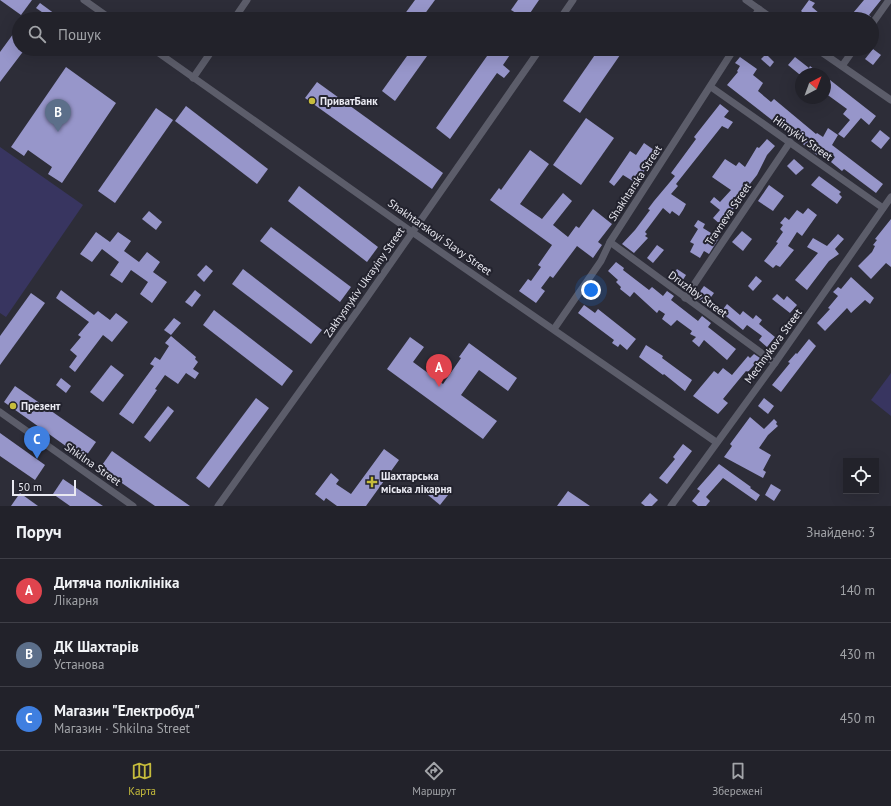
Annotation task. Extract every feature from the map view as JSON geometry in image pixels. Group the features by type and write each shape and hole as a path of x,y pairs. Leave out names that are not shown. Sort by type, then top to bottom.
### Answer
{"street":[{"path":"84,0 100,12"},
{"path":"239,12 247,0"},
{"path":"565,12 573,0"},
{"path":"746,0 756,5 764,12"},
{"path":"879,14 889,0"},
{"name":"Shakhtarskoyi Slavy Street","path":"163,56 412,232 716,442"},
{"path":"193,78 208,56"},
{"name":"Zakhysnykiv Ukrayiny Street","path":"218,506 535,56"},
{"name":"Shakhtarska Street","path":"554,329 601,261 610,242 730,56"},
{"path":"827,56 891,100"},
{"path":"842,66 849,56"},
{"name":"Hirnykiv Street","path":"711,87 884,208"},
{"name":"Travneva Street","path":"685,298 790,142"},
{"name":"Mechnykova Street","path":"672,506 716,442 775,364 891,197"},
{"name":"Druzhby Street","path":"610,242 775,364"},
{"name":"Shkilna Street","path":"0,412 133,506"}],"shaded area":[{"path":"0,147 83,205 6,317 0,313"},
{"path":"891,373 891,416 871,400"}],"building":[{"path":"0,0 32,0 23,12 17,12"},
{"path":"415,0 435,0 426,12 406,12"},
{"path":"518,0 539,0 531,12 514,12 511,10"},
{"path":"809,0 815,3 812,7 818,12 802,12 801,11"},
{"path":"864,0 881,0 871,12 854,12"},
{"path":"40,3 52,12 42,12 36,8"},
{"path":"12,36 12,56 20,56 0,82 0,52"},
{"path":"879,54 881,55 873,65 865,59 867,56 879,56"},
{"path":"407,56 427,56 395,101 382,91"},
{"path":"487,56 509,56 503,65 510,71 504,78 497,73 450,139 436,128"},
{"path":"594,56 619,56 580,113 563,101"},
{"path":"764,56 768,56 774,62 770,67 761,59"},
{"path":"740,57 757,69 753,75 763,83 758,91 771,102 774,99 816,134 817,133 823,137 828,128 838,135 832,145 883,184 876,193 844,169 842,171 831,162 835,157 823,148 817,155 727,85 738,72 737,71 740,66 735,63"},
{"path":"795,57 809,68 795,68 795,71 788,65"},
{"path":"66,67 116,103 62,183 48,174 52,167 28,150 24,156 11,147"},
{"path":"831,81 876,116 869,125 861,118 844,138 838,134 850,120 843,114 847,109 831,97"},
{"path":"317,82 443,173 432,189 305,98"},
{"path":"720,104 729,111 724,117 733,122 728,129 722,126 676,184 678,186 671,194 686,204 683,210 679,216 672,211 670,214 663,208 645,232 647,234 645,236 648,238 634,253 622,244 635,230 650,210 648,209 675,176 671,173 696,139 694,137"},
{"path":"186,106 268,169 257,184 175,121"},
{"path":"156,108 173,120 115,203 98,191"},
{"path":"586,118 614,138 581,185 553,165"},
{"path":"880,130 890,138 881,149 871,141"},
{"path":"767,139 775,146 767,155 757,175 738,199 740,200 721,225 713,218 720,210 710,202 714,197 720,202 731,190 712,177 725,159 736,166 739,162 745,167 757,147 759,148"},
{"path":"644,143 657,152 636,183 623,175 614,186 609,182 630,151 636,155"},
{"path":"530,150 549,164 520,204 542,219 563,193 572,201 553,225 568,237 576,226 579,228 593,209 612,224 598,242 602,245 593,258 577,246 553,278 550,276 541,288 545,291 536,303 519,291 528,279 531,281 541,267 538,265 552,245 490,200 499,188 501,190"},
{"path":"794,159 804,168 796,175 787,166"},
{"path":"819,176 841,192 839,194 842,197 837,204 811,185"},
{"path":"769,185 784,196 773,211 758,201"},
{"path":"299,186 378,247 367,262 288,201"},
{"path":"808,208 817,215 802,236 797,232 788,246 794,250 780,267 776,265 773,268 764,261 778,243 776,242 783,232 780,229 783,225 780,223 785,217 789,220 797,210 803,214"},
{"path":"149,211 162,222 156,230 142,219"},
{"path":"891,219 891,267 886,263 871,279 858,266 872,252 875,246 873,245 877,240 875,239"},
{"path":"698,220 705,224 703,228 719,238 709,254 704,251 700,258 690,252 694,244 690,242 698,229 694,226"},
{"path":"271,227 351,287 340,302 260,241"},
{"path":"742,231 752,239 743,251 732,242"},
{"path":"96,232 110,242 118,232 131,241 124,251 139,262 147,252 160,262 153,272 167,282 152,303 140,294 148,282 131,270 122,283 110,275 119,262 102,249 92,262 80,254"},
{"path":"838,234 844,239 835,249 839,254 829,261 807,290 795,280 818,253 807,247 813,238 827,246"},
{"path":"657,245 664,250 653,263 647,258"},
{"path":"616,262 624,268 623,270 649,290 652,287 663,296 667,291 674,296 671,300 698,321 702,316 711,323 708,327 736,349 727,360 704,340 699,347 692,341 696,337 690,334 692,331 677,320 671,326 662,319 665,314 659,310 657,313 634,292 630,297 620,289 621,287 616,282 618,280 608,271"},
{"path":"206,265 213,271 204,282 197,275"},
{"path":"243,269 322,330 311,344 232,284"},
{"path":"677,269 686,275 681,283 672,276"},
{"path":"756,276 762,281 753,291 748,286"},
{"path":"851,277 874,298 870,304 865,300 851,313 847,308 825,331 817,323 830,309 828,308 838,296 833,292 838,287 841,289"},
{"path":"704,286 714,293 706,304 696,297"},
{"path":"61,290 94,315 98,311 110,320 116,313 128,322 112,342 103,335 75,372 69,367 77,356 70,350 81,337 78,335 89,322 56,298"},
{"path":"195,290 201,295 192,307 185,302"},
{"path":"31,293 45,303 0,365 0,336"},
{"path":"777,294 784,300 787,296 797,305 790,313 772,299"},
{"path":"727,304 740,315 743,311 753,319 756,315 762,320 759,324 775,337 767,347 759,340 762,336 747,325 743,330 721,312"},
{"path":"584,305 595,313 598,309 636,339 627,350 620,344 618,347 612,343 614,340 578,313"},
{"path":"214,310 293,371 282,386 203,325"},
{"path":"174,318 181,323 171,335 164,330"},
{"path":"171,336 196,357 195,359 198,362 193,369 199,373 195,379 186,373 178,384 165,375 155,389 157,390 133,424 119,414 154,366 150,364 155,357 160,360 169,346 165,343"},
{"path":"410,337 424,347 413,362 443,384 461,358 459,357 469,343 517,378 508,391 479,370 461,395 497,421 483,439 387,369"},
{"path":"809,339 816,346 781,392 772,385 790,363 788,362 796,353 797,354"},
{"path":"646,345 663,356 662,358 692,380 685,391 639,357"},
{"path":"754,354 760,358 748,372 746,371 723,399 728,403 718,414 693,396 714,371 718,374 723,368 732,375 748,356 750,358"},
{"path":"111,365 124,375 103,402 90,392"},
{"path":"61,378 71,386 66,393 56,385"},
{"path":"15,386 96,442 84,459 4,402"},
{"path":"256,398 269,408 209,488 196,478"},
{"path":"764,398 774,406 768,414 758,406"},
{"path":"168,406 174,411 150,442 144,437"},
{"path":"750,417 764,429 774,419 778,426 768,435 759,448 771,455 763,470 766,472 763,478 724,457 732,446 730,444"},
{"path":"0,433 45,465 35,480 0,456"},
{"path":"683,444 692,451 667,484 659,478 675,459 673,457"},
{"name":"Шахтарська міська лікарня","path":"384,449 399,460 366,506 337,506 326,498 324,501 315,494 331,473 339,480 336,484 351,494"},
{"path":"112,451 190,506 155,506 100,468"},
{"path":"719,464 760,495 756,501 723,478 706,497 710,501 706,506 698,506 692,501 700,491 697,489"},
{"path":"63,479 103,506 70,506 53,494"},
{"path":"771,484 781,490 774,501 765,495"},
{"path":"436,485 448,495 440,505 428,495"},
{"path":"568,491 590,506 557,506"},
{"path":"20,493 38,506 11,506"},
{"path":"650,493 658,500 652,506 645,506 641,503"}],"place":[{"name":"ПриватБанк","path":"312,101"},
{"name":"ДК Шахтарів","path":"58,132"},
{"name":"Дитяча поліклініка","path":"439,387"},
{"name":"Презент","path":"13,406"},
{"name":"Магазин \"Електробуд\"","path":"37,459"},
{"name":"Шахтарська міська лікарня","path":"372,482"}]}
